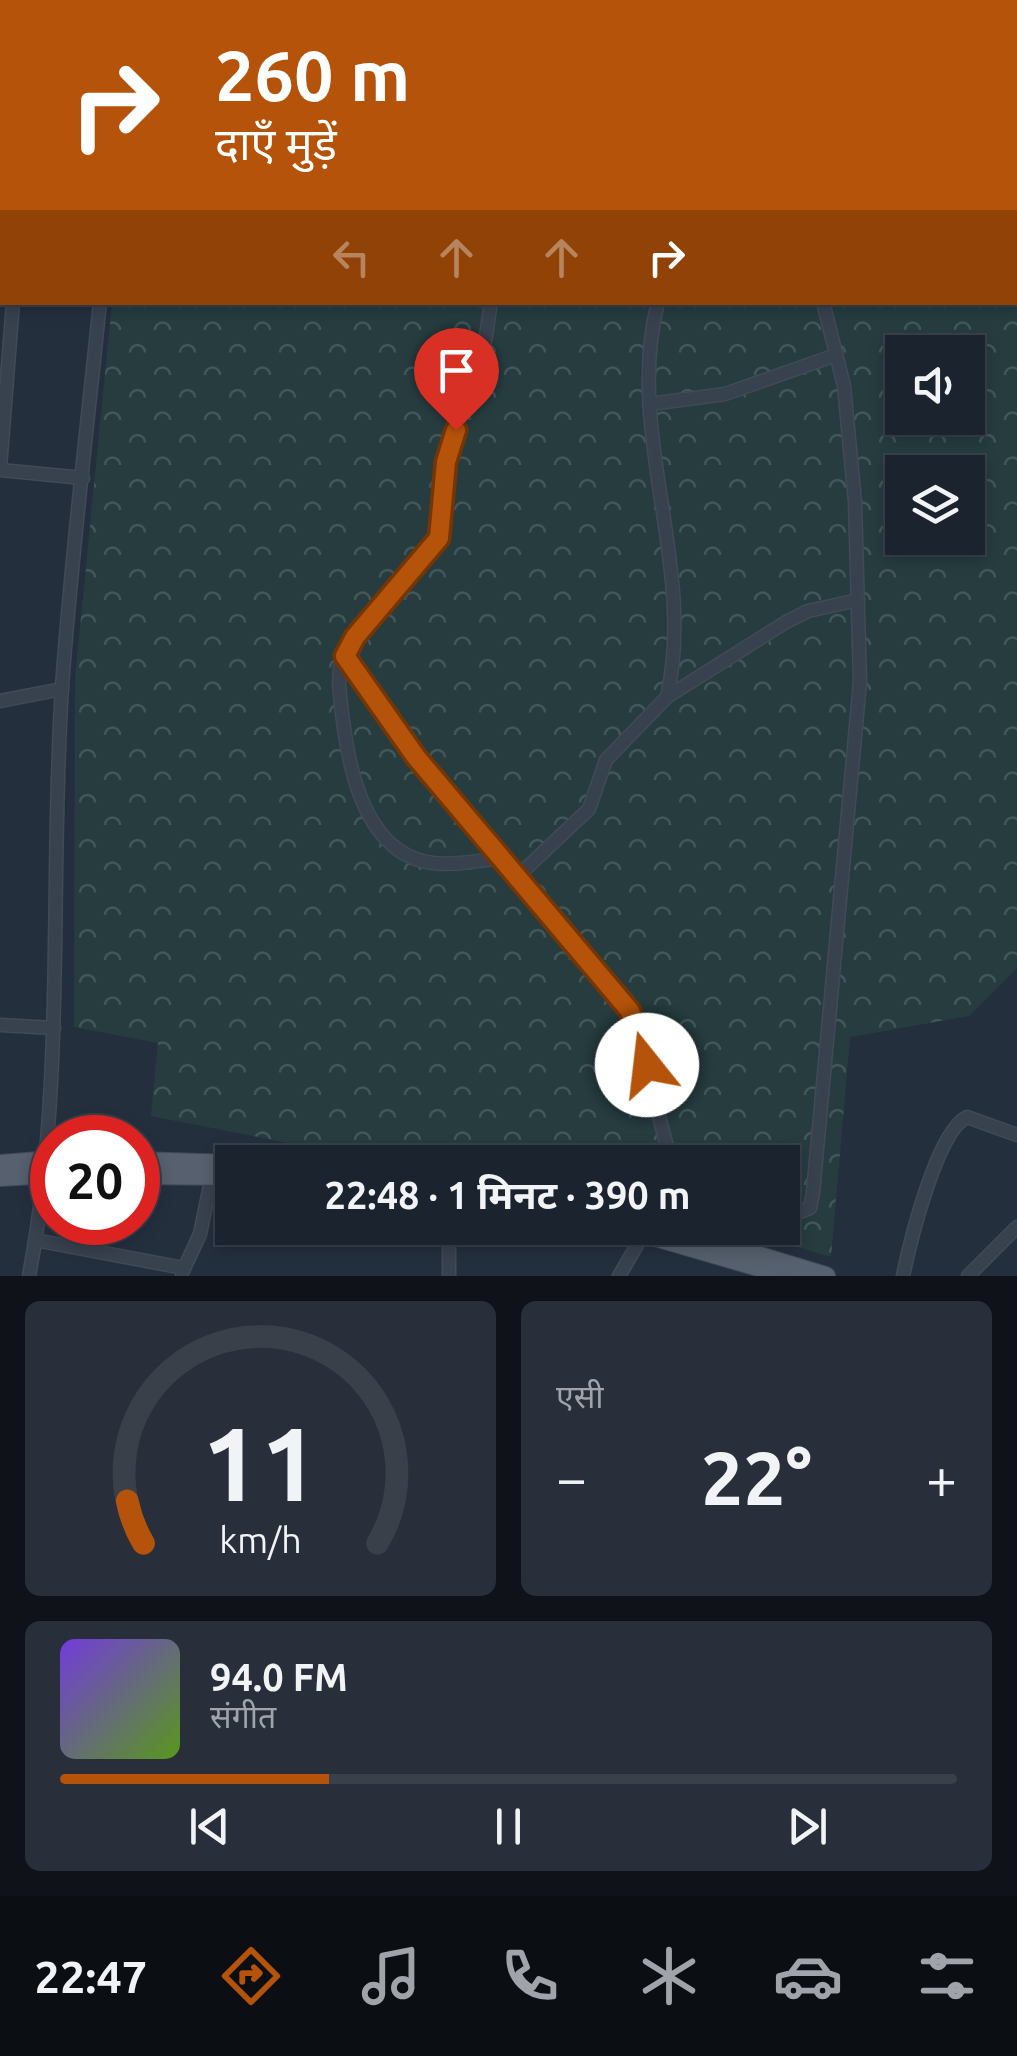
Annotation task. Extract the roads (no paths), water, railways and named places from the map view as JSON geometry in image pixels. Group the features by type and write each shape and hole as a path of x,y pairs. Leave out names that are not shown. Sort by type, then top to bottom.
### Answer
{"main road":[{"path":"160,1162 215,1163"},
{"path":"0,1164 30,1166"},
{"path":"0,1176 30,1170"},
{"path":"160,1175 212,1176"},
{"path":"684,1245 789,1276"},
{"path":"723,1245 826,1276"}],"street":[{"path":"13,305 0,469 83,478"},
{"path":"50,1115 62,689 100,305"},
{"path":"491,305 485,342 448,451 439,538 355,637 338,684 341,711 368,817 410,856 431,863 503,858"},
{"path":"658,305 650,357 650,404 675,626 667,697"},
{"path":"800,1212 810,1208 814,1193 860,682 854,502 844,386 824,305"},
{"path":"650,404 724,394 836,355"},
{"path":"518,876 589,809 606,760 667,697 797,617 858,600"},
{"path":"345,656 416,757 630,1011 640,1032 658,1124 666,1145"},
{"path":"0,701 62,689"},
{"path":"0,1025 54,1028"},
{"path":"903,1276 936,1165 958,1122 967,1117 1017,1135"},
{"path":"57,1245 183,1272 200,1234 212,1176"},
{"path":"977,1273 1017,1227"},
{"path":"29,1276 33,1245"},
{"path":"449,1245 449,1276"},
{"path":"619,1276 637,1245"}]}
